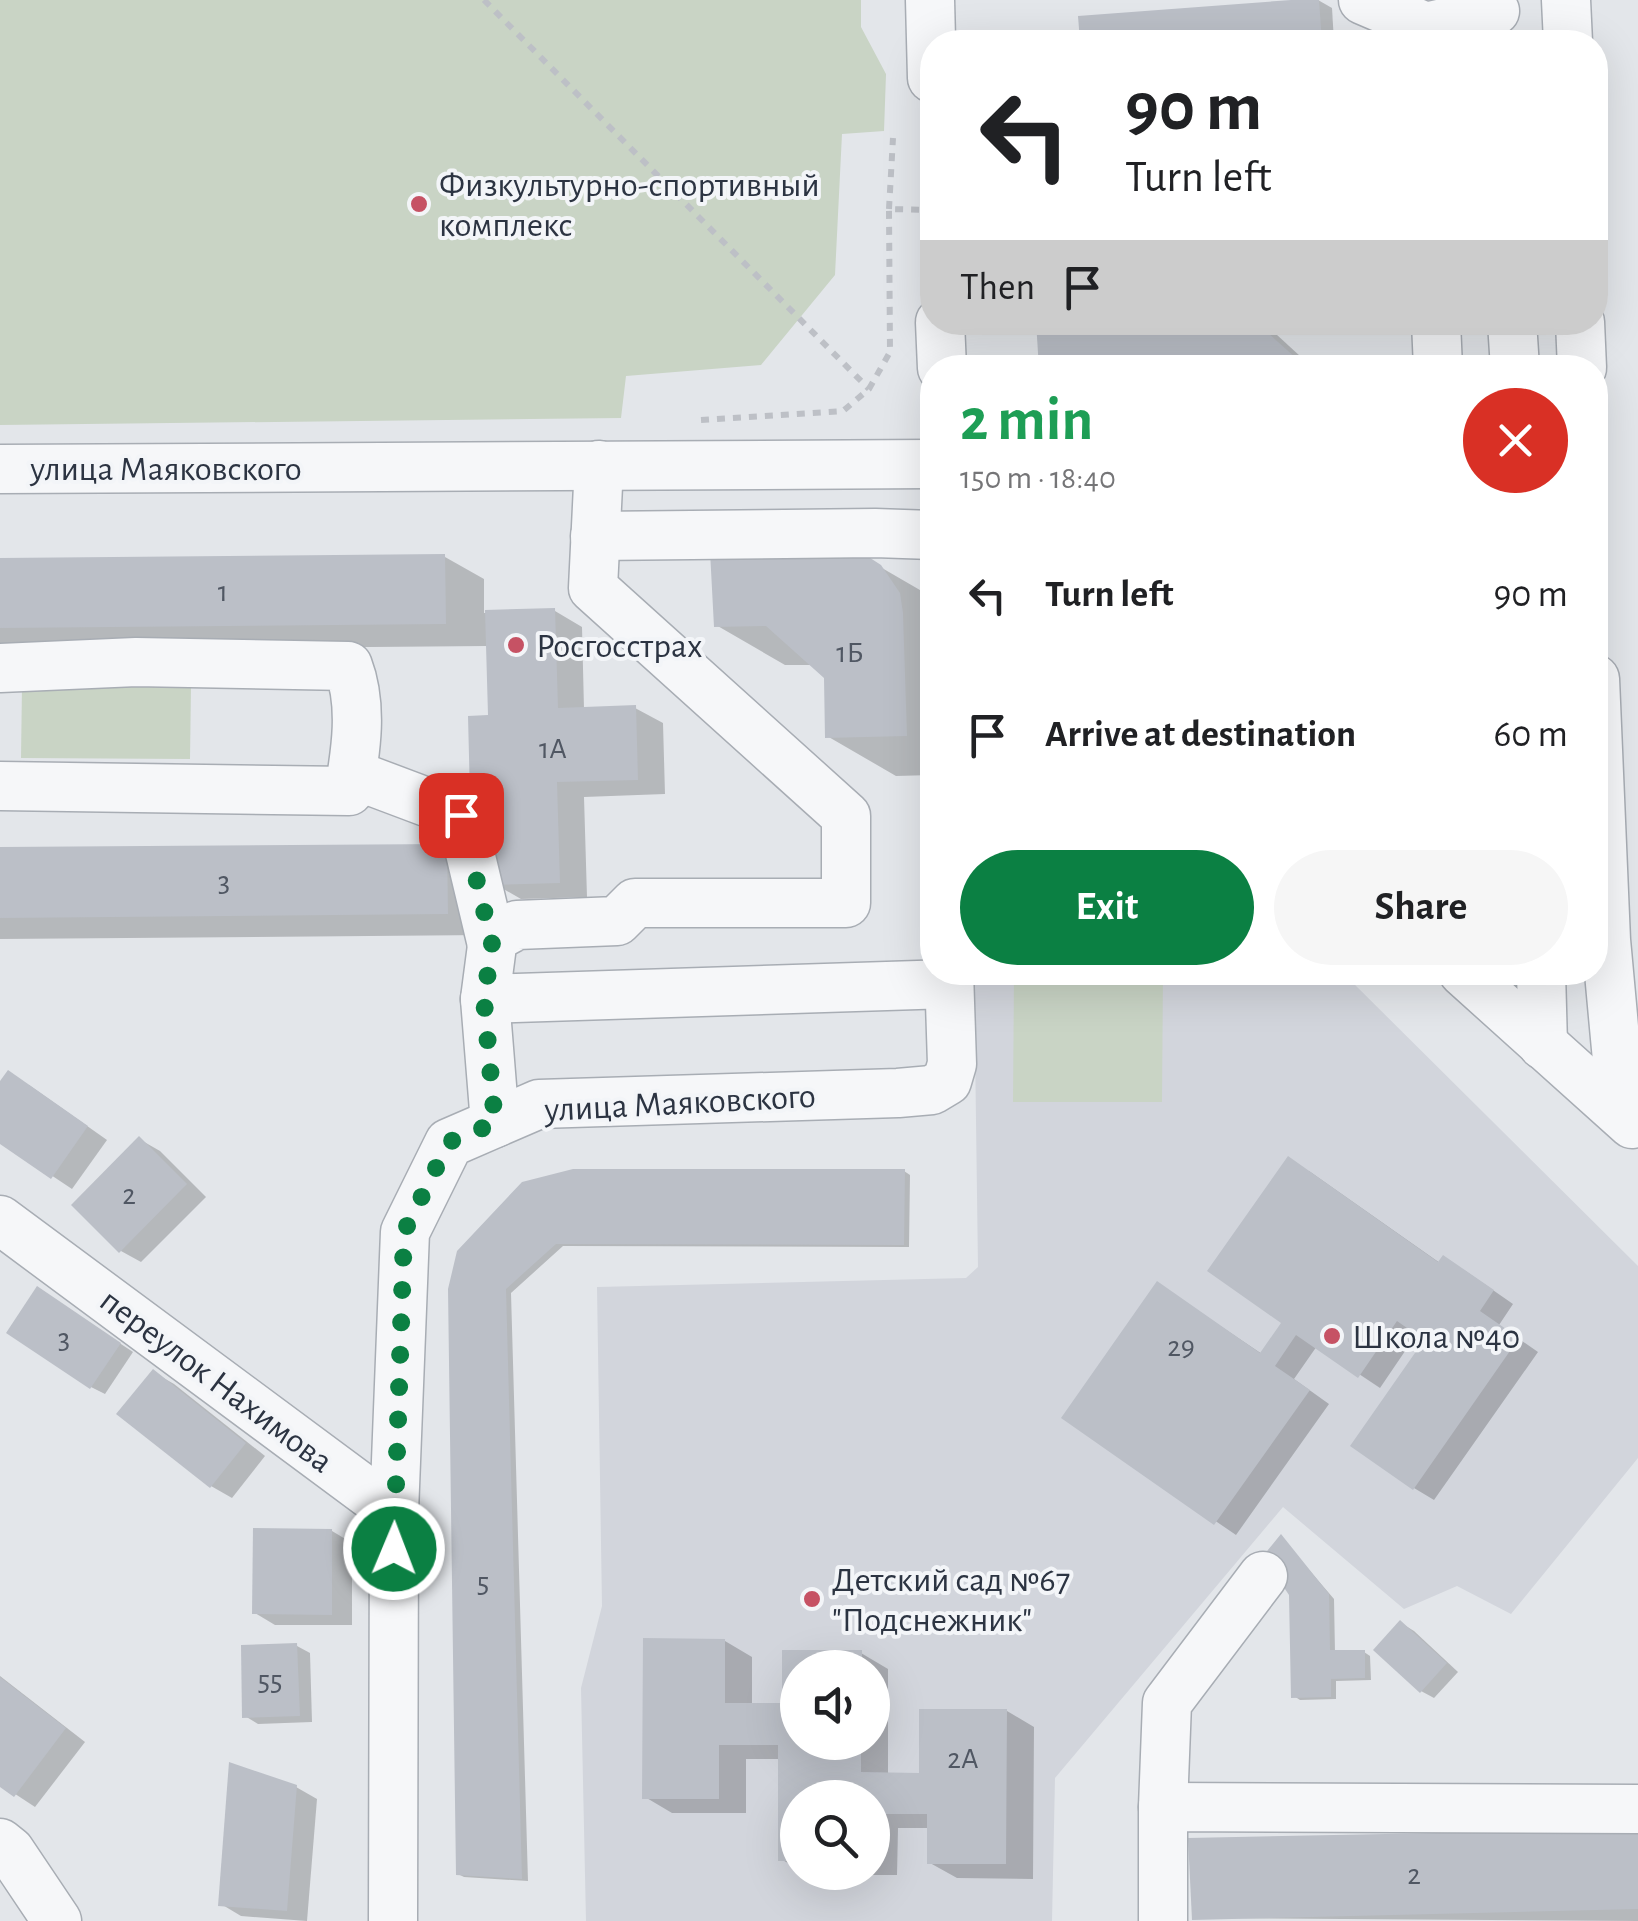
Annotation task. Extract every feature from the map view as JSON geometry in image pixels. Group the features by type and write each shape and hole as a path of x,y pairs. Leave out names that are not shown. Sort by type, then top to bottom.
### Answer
{"street":[{"path":"930,0 931,30"},
{"path":"1364,0 1417,30"},
{"path":"1566,0 1567,30"},
{"path":"1447,30 1496,18"},
{"name":"улица Маяковского","path":"0,468 920,464"},
{"path":"495,1123 484,1000 492,938 516,926 617,921 634,903 846,903 846,816 592,588 598,466"},
{"path":"596,536 920,535"},
{"path":"0,668 136,662 348,666 354,682 357,746 349,791 0,786"},
{"path":"352,774 461,815 492,944"},
{"path":"1608,955 1630,1122"},
{"path":"484,1000 920,979"},
{"name":"улица Маяковского","path":"394,1512 404,1232 449,1142 539,1104 932,1090 946,1081 952,1064 949,985"},
{"path":"1477,985 1630,1122"},
{"path":"1541,985 1543,1045"},
{"name":"переулок Нахимова","path":"0,1220 394,1512"},
{"path":"393,1921 394,1512"},
{"path":"1163,1921 1167,1703 1263,1576"},
{"path":"1163,1806 1638,1809"},
{"path":"0,1843 10,1851 57,1921"}],"path":[{"path":"484,0 869,390"},
{"path":"691,420 843,411 869,390 890,352 892,138"},
{"path":"889,209 920,210"}],"shaded area":[{"path":"974,985 1355,985 1638,1266 1638,1458 1511,1614 1457,1586 1404,1609 1283,1507 1055,1778 1052,1921 586,1921 581,1688 602,1606 597,1287 966,1278 978,1267"}],"green space":[{"name":"Физкультурно-спортивный комплекс","path":"0,0 861,0 861,27 886,74 884,131 842,134 835,275 761,365 626,376 621,418 0,425"},
{"path":"22,686 191,687 190,759 21,758"},
{"path":"1014,985 1163,985 1162,1102 1013,1102"}],"building":[{"path":"1319,0 1321,30 1079,30 1078,16"},
{"path":"1037,335 1270,335 1293,355 1038,355"},
{"path":"710,551 864,554 881,565 900,593 907,736 825,738 824,678 766,626 714,627"},
{"path":"445,554 446,624 0,628 0,558"},
{"path":"555,608 558,708 636,705 638,780 557,782 560,883 491,885 488,795 470,796 468,716 488,715 485,610"},
{"path":"447,844 448,914 0,918 0,847"},
{"path":"8,1070 88,1126 51,1179 0,1144 0,1081"},
{"path":"139,1136 187,1184 119,1253 71,1205"},
{"path":"1288,1156 1438,1262 1443,1255 1494,1290 1480,1311 1519,1338 1413,1490 1350,1446 1424,1340 1397,1321 1358,1378 1296,1335 1275,1366 1310,1390 1214,1525 1061,1418 1157,1281 1260,1353 1281,1323 1207,1271"},
{"path":"573,1169 905,1169 904,1245 556,1244 506,1289 522,1879 456,1875 448,1289 457,1251 522,1182"},
{"path":"37,1286 121,1343 90,1389 6,1333"},
{"path":"153,1369 246,1443 210,1488 116,1414"},
{"path":"253,1528 332,1529 332,1615 252,1614"},
{"path":"1281,1534 1329,1594 1330,1650 1365,1650 1365,1678 1331,1679 1331,1697 1291,1698 1289,1595 1263,1556"},
{"path":"1400,1620 1447,1663 1420,1693 1373,1650"},
{"path":"643,1638 725,1639 725,1703 780,1703 780,1760 861,1760 861,1772 919,1773 919,1709 1007,1709 1006,1864 927,1864 927,1814 890,1814 890,1780 780,1780 778,1861 778,1745 719,1745 719,1799 642,1799"},
{"path":"297,1643 300,1716 242,1718 241,1645"},
{"path":"0,1677 66,1728 14,1797 0,1787"},
{"path":"229,1762 297,1785 287,1911 218,1906"},
{"path":"1638,1829 1638,1909 1192,1920 1188,1838"}],"place":[{"name":"Физкультурно-спортивный комплекс","path":"419,204"},
{"name":"Росгосстрах","path":"516,645"},
{"name":"Школа №40","path":"1332,1336"},
{"name":"Детский сад №67 \"Подснежник\"","path":"812,1599"}],"route":[{"path":"394,1549 404,1232 449,1142 495,1123 484,1000 492,944 461,815"}]}
